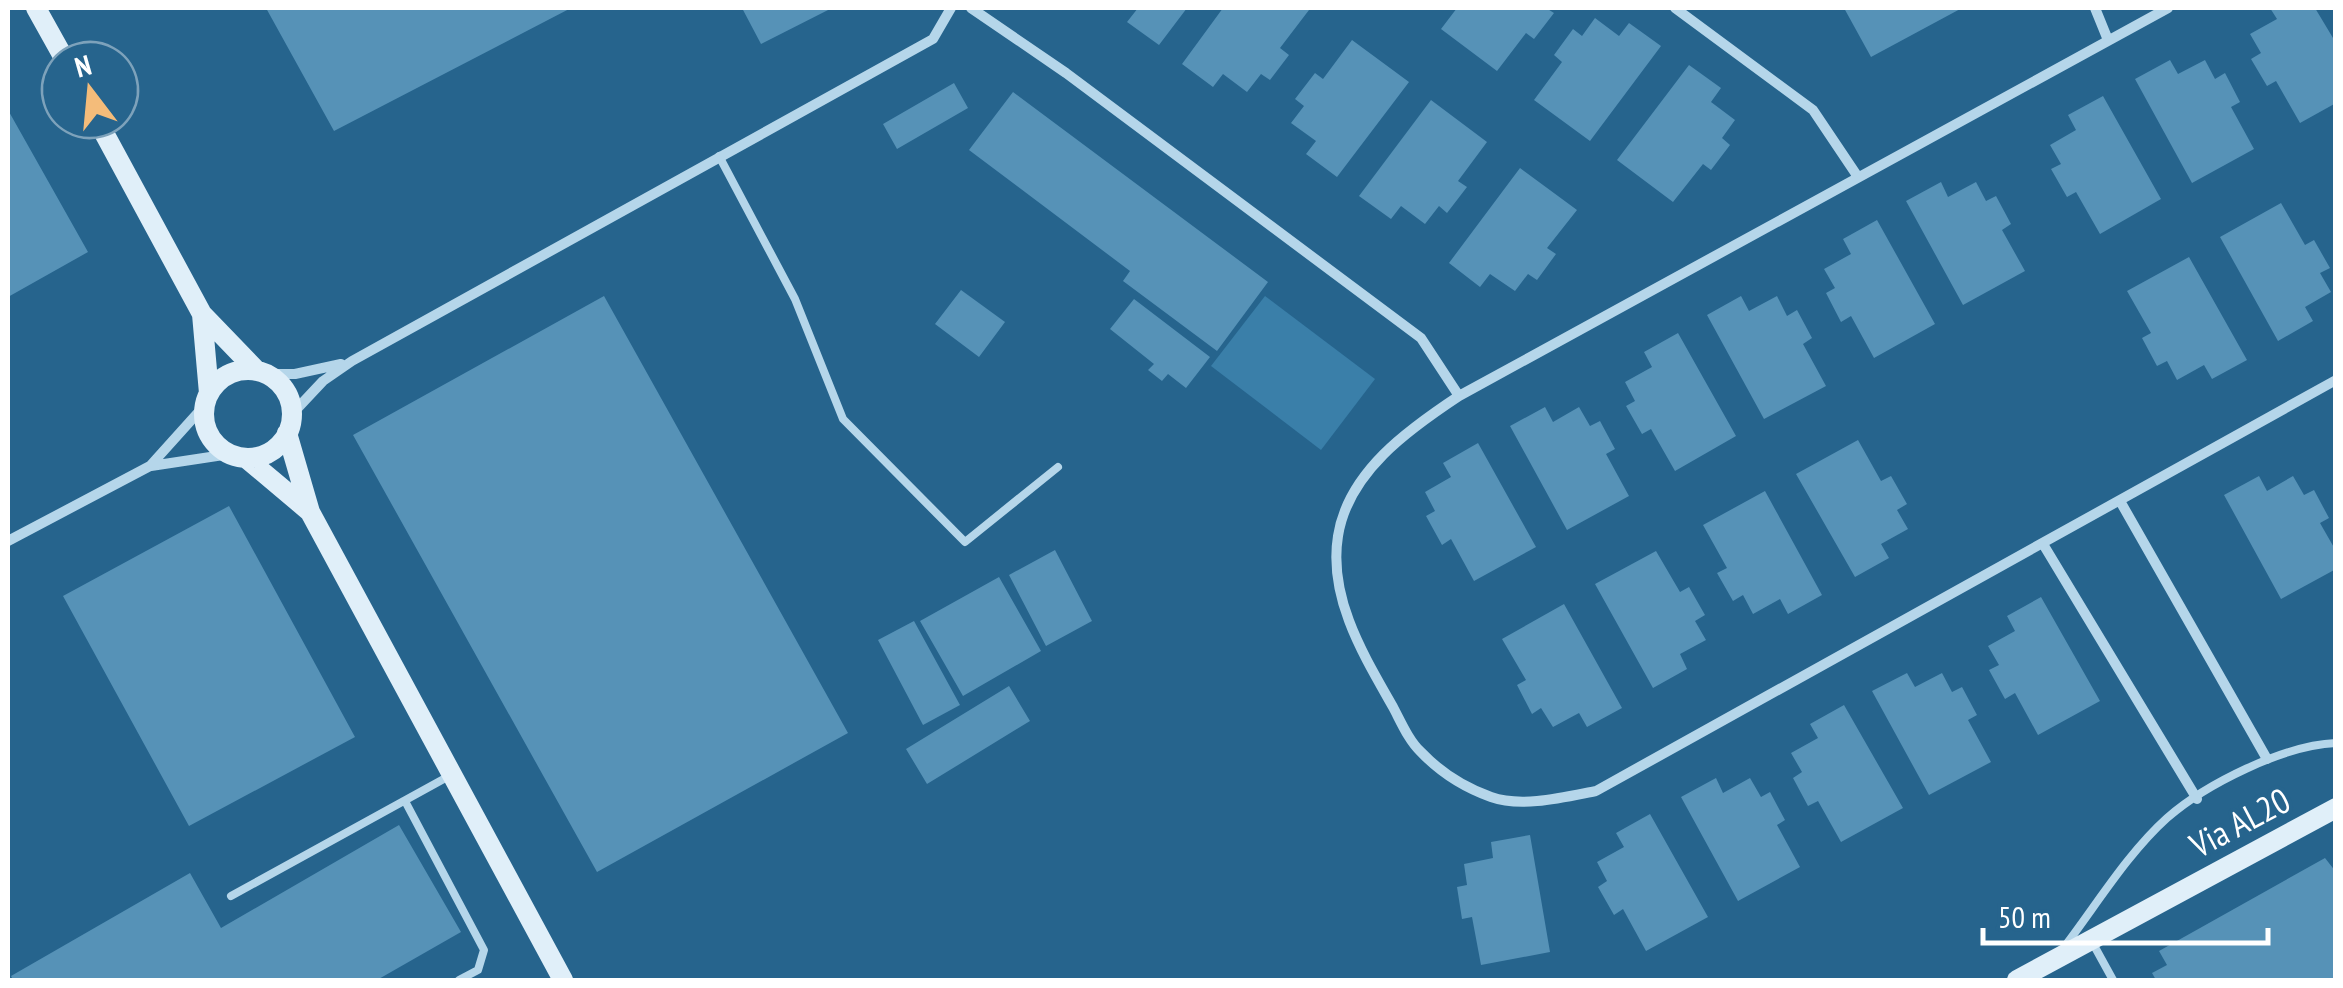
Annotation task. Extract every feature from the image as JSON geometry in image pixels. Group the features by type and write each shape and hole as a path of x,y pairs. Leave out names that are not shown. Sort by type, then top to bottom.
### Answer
{"street":[{"path":"36,8 54,40"},
{"path":"8,541 150,466 266,454 323,381 352,361 933,40 951,8"},
{"path":"971,8 1066,73 1421,338 1459,396"},
{"path":"1675,8 1813,110 1858,178"},
{"path":"2096,8 2108,40"},
{"path":"2168,8 1459,396 1405,432 1359,484 1338,534 1337,582 1359,646 1417,749 1453,781 1496,799 1548,800 1596,792 2336,380"},
{"path":"108,140 202,314 287,394 310,512 563,980"},
{"path":"202,314 212,440 310,512"},
{"path":"150,466 229,374 295,374 352,361"},
{"path":"2120,501 2266,759"},
{"path":"2043,544 2197,798"},
{"name":"Via AL20","path":"2017,980 2336,808"}],"lane":[{"path":"719,156 795,299 843,419 965,542 1058,467"},
{"path":"2053,961 2168,816 2266,759 2306,746 2336,744"},
{"path":"231,896 451,774"},
{"path":"404,802 484,950 483,964 459,980"},
{"path":"2091,940 2113,980"}],"shaded area":[{"path":"1265,296 1375,379 1321,450 1211,366"}],"building":[{"path":"266,8 571,8 334,131"},
{"path":"742,8 832,8 761,44"},
{"path":"1138,8 1187,8 1159,45 1127,22"},
{"path":"1223,8 1309,10 1280,48 1289,55 1270,80 1261,74 1247,92 1223,74 1213,87 1182,64"},
{"path":"1457,8 1546,8 1554,13 1534,39 1526,33 1497,71 1441,29"},
{"path":"1844,8 1962,8 1871,57"},
{"path":"2270,8 2315,8 2336,43 2336,103 2300,123 2276,81 2267,86 2251,59 2261,53 2250,34 2277,19"},
{"path":"1595,18 1619,36 1629,23 1661,46 1590,141 1534,100 1562,62 1554,55 1573,29 1582,36"},
{"path":"1352,40 1409,82 1337,177 1306,154 1316,141 1291,123 1304,106 1295,99 1315,73 1323,79"},
{"path":"2170,60 2178,74 2205,60 2215,79 2225,73 2240,102 2231,107 2254,149 2192,183 2135,79"},
{"path":"1689,65 1721,88 1711,102 1735,120 1722,138 1730,145 1711,170 1703,164 1673,202 1617,160"},
{"path":"954,83 968,108 897,149 883,124"},
{"path":"1013,92 1268,282 1217,351 1123,281 1130,271 969,150"},
{"path":"2103,96 2161,199 2100,234 2076,192 2067,197 2051,169 2061,164 2050,145 2076,130 2068,115"},
{"path":"1431,100 1487,142 1458,181 1467,187 1447,213 1439,206 1425,224 1401,206 1391,219 1359,196"},
{"path":"8,110 88,252 8,297"},
{"path":"1520,168 1577,210 1547,248 1556,254 1537,280 1528,274 1515,291 1490,274 1480,287 1449,263"},
{"path":"1941,182 1948,197 1976,182 1986,201 1996,196 2011,224 2002,230 2025,271 1963,305 1906,201"},
{"path":"2281,203 2305,245 2314,240 2330,268 2320,273 2331,292 2305,307 2313,321 2278,341 2220,237"},
{"path":"1877,220 1935,324 1874,358 1851,316 1841,322 1826,293 1835,288 1824,269 1851,254 1843,239"},
{"path":"2189,257 2247,360 2212,379 2204,365 2177,380 2167,361 2157,366 2142,338 2151,333 2127,291"},
{"path":"961,290 1005,322 979,357 935,324"},
{"path":"604,296 848,733 597,872 353,435"},
{"path":"1741,296 1749,311 1777,296 1787,316 1797,310 1812,338 1803,344 1826,386 1764,419 1707,315"},
{"path":"1134,299 1210,357 1186,388 1168,374 1162,381 1148,370 1154,364 1110,329"},
{"path":"1678,333 1736,436 1675,471 1651,429 1642,434 1626,406 1635,401 1625,382 1652,367 1644,352"},
{"path":"1545,407 1553,422 1579,407 1590,426 1600,421 1615,449 1606,454 1629,496 1567,530 1510,426"},
{"path":"1858,440 1881,481 1891,476 1907,504 1897,510 1908,529 1881,544 1889,558 1855,577 1796,474"},
{"path":"1478,443 1536,547 1474,581 1451,539 1442,545 1426,516 1435,511 1425,492 1451,477 1443,463"},
{"path":"2259,476 2267,491 2293,476 2304,495 2314,490 2329,518 2320,523 2336,551 2336,569 2281,599 2224,495"},
{"path":"1765,491 1822,595 1788,614 1780,599 1753,614 1743,595 1733,601 1717,573 1727,568 1703,525"},
{"path":"229,506 355,737 189,826 63,596"},
{"path":"1055,550 1092,621 1046,646 1009,575"},
{"path":"1656,551 1680,592 1689,587 1705,615 1695,621 1706,640 1680,654 1687,669 1653,688 1595,584"},
{"path":"999,577 1041,651 963,696 920,621"},
{"path":"2041,597 2100,701 2038,735 2015,693 2005,699 1989,670 1999,665 1988,646 2015,631 2007,616"},
{"path":"1564,604 1622,708 1587,727 1579,713 1553,727 1541,708 1532,714 1517,685 1526,680 1502,639"},
{"path":"914,621 960,705 923,725 878,640"},
{"path":"1907,673 1915,687 1942,673 1952,692 1962,687 1977,715 1968,720 1991,762 1929,795 1872,691"},
{"path":"1009,686 1030,721 927,784 906,749"},
{"path":"1844,705 1903,808 1841,842 1818,801 1808,806 1793,778 1802,772 1791,753 1818,738 1810,724"},
{"path":"1716,778 1723,793 1750,778 1761,797 1770,792 1785,820 1777,825 1800,867 1738,901 1681,797"},
{"path":"1650,814 1708,917 1646,951 1623,909 1614,915 1598,887 1607,881 1597,862 1624,847 1616,833"},
{"path":"399,825 461,932 377,980 13,980 11,976 190,873 221,928"},
{"path":"1530,835 1550,952 1481,965 1472,917 1462,919 1457,887 1467,885 1464,864 1493,858 1491,842"},
{"path":"2325,858 2336,872 2336,980 2156,980 2152,973 2167,965 2159,951"}]}
